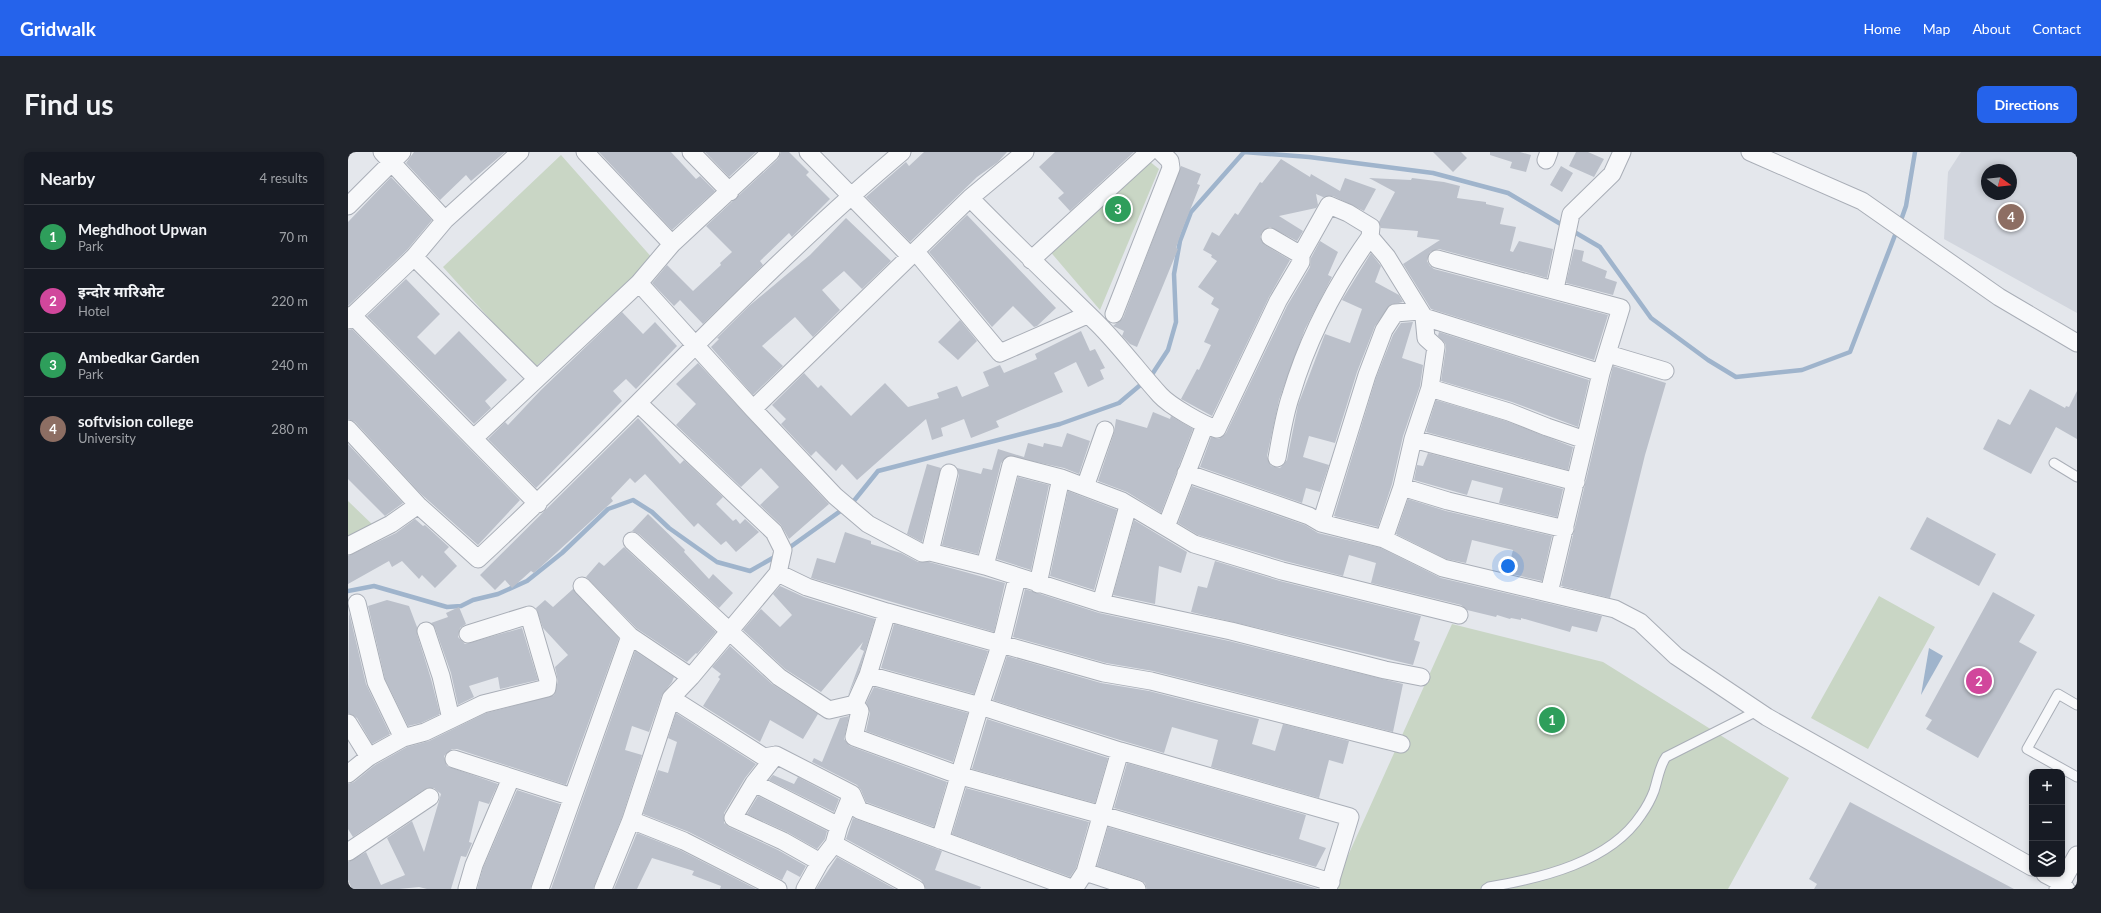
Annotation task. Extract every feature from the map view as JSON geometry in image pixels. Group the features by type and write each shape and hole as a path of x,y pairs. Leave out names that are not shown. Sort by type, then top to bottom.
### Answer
{"street":[{"path":"520,152 445,220 414,257 350,318 474,438 538,504"},
{"path":"585,152 672,244"},
{"path":"691,152 730,192"},
{"path":"474,438 536,378 639,283 672,244 730,192 771,152"},
{"path":"808,152 850,196 913,254 1000,353 1087,315"},
{"path":"348,428 418,505 478,558 538,504 638,402 850,196 902,152"},
{"path":"753,409 970,198 1025,152"},
{"path":"1031,260 1149,152"},
{"path":"1114,314 1171,168 1170,161 1161,152"},
{"path":"1555,289 1571,214 1612,174 1622,152"},
{"path":"1750,152 1862,202 1998,297 2077,342"},
{"path":"348,206 392,156 445,220"},
{"path":"970,198 1135,364 1161,396 1205,425 1217,429 1278,301 1301,262 1301,255 1329,205 1348,213 1371,227 1370,237 1346,270 1316,327 1290,396 1277,458"},
{"path":"1270,237 1301,255"},
{"path":"1370,237 1387,257 1422,314 1426,338 1436,347 1430,388 1413,439 1402,487 1384,539"},
{"path":"414,257 536,378"},
{"path":"1437,259 1555,289 1621,308 1601,373 1549,593"},
{"path":"639,283 753,409 835,496 868,524 922,553 930,552 985,566 1017,578 1101,604 1230,631 1385,670 1421,677"},
{"path":"1321,523 1367,375 1384,330 1395,313 1422,314 1601,373"},
{"path":"1608,354 1665,371"},
{"path":"1430,388 1509,412 1546,427 1586,440"},
{"path":"603,889 631,820 670,698 692,677 778,573 783,550 774,532 638,402"},
{"path":"1166,527 1205,425"},
{"path":"1085,487 1105,430"},
{"path":"1413,439 1576,482"},
{"path":"985,566 1011,465 1061,478 1122,501 1128,506 1194,544 1282,571 1459,615"},
{"path":"930,552 949,473"},
{"path":"1186,473 1308,516 1321,523 1384,539 1443,568 1615,609 1640,622 1676,656 1762,714 2029,864"},
{"path":"1038,584 1061,478"},
{"path":"1402,487 1448,501 1565,529"},
{"path":"348,546 391,524 418,505"},
{"path":"1101,604 1128,506"},
{"path":"632,541 779,677 829,710 855,704"},
{"path":"778,573 807,586 887,612 1104,673 1151,681 1402,744"},
{"path":"940,840 961,776 980,706 1001,643 1017,578"},
{"path":"582,586 630,636 692,677"},
{"path":"357,603 376,682 403,738"},
{"path":"855,704 868,675 887,612"},
{"path":"348,774 368,757 403,738 426,732 483,704 547,688 548,680 529,615 468,634"},
{"path":"426,631 441,676 451,719"},
{"path":"540,889 630,636"},
{"path":"855,704 860,711 854,737 961,776 1102,815 1329,886 1350,817 1120,751 980,706 868,675"},
{"path":"670,698 764,757 776,755 852,794 859,810 1074,889 1084,872 1120,751"},
{"path":"348,723 368,757"},
{"path":"776,755 754,783 733,818 783,841 820,862"},
{"path":"454,759 572,797"},
{"path":"467,889 474,865 511,778"},
{"path":"754,783 839,826"},
{"path":"805,889 820,862 834,844 839,826 852,794"},
{"path":"348,852 430,797"},
{"path":"631,820 684,842 778,889"},
{"path":"834,844 916,889"},
{"path":"2050,877 2066,886 2077,854"},
{"path":"1084,872 1137,889"}],"lane":[{"path":"2054,463 2077,477"},
{"path":"2077,705 2058,694 2027,749 2077,777"},
{"path":"1486,889 1489,887 1518,882 1590,859 1622,838 1641,815 1654,792 1662,763 1666,757 1762,714"}],"shaded area":[{"path":"1961,152 2077,152 2077,313 1944,239 1948,172"}],"green space":[{"path":"561,155 654,260 534,368 443,267"},
{"path":"1149,161 1159,169 1100,310 1048,249"},
{"path":"348,501 375,527 348,542"},
{"path":"1879,596 1935,627 1868,749 1811,718"},
{"path":"1452,624 1603,662 1789,778 1728,889 1333,889"}],"water":[{"path":"1929,648 1943,656 1921,695"}],"building":[{"path":"414,152 505,152 471,181 466,175 440,200 406,163"},
{"path":"599,152 671,152 696,179 700,176 715,191 672,230"},
{"path":"705,152 756,152 729,177"},
{"path":"781,152 789,152 809,172 806,175 830,199 792,237 789,233 760,261 763,265 703,324 680,300 674,306 652,283 667,265 693,291 721,265 720,263 732,252 706,226 778,159"},
{"path":"924,152 1007,152 998,162 977,177 910,242 866,197 906,162 909,166"},
{"path":"1055,152 1134,152 1070,211 1058,198 1064,193 1039,167"},
{"path":"1433,152 1461,152 1467,158 1453,172"},
{"path":"1490,152 1520,152 1531,155 1526,172 1510,168 1512,162 1490,155"},
{"path":"1576,152 1588,152 1604,159 1594,177 1569,166"},
{"path":"1281,159 1310,177 1311,174 1340,191 1345,178 1376,189 1364,211 1333,196 1323,197 1316,194 1318,205 1316,208 1279,216 1303,231 1297,241 1270,227 1262,232 1260,237 1265,245 1290,260 1269,297 1212,416 1181,399 1197,369 1199,370 1211,345 1204,342 1219,309 1211,304 1214,298 1198,287 1217,261 1211,257 1212,255 1203,250 1212,232 1219,236 1235,213 1238,215 1260,182 1262,183"},
{"path":"1181,166 1201,174 1197,184 1200,185 1181,233 1176,248 1178,249 1137,347 1130,344 1122,336 1124,331 1113,326 1123,318"},
{"path":"1561,166 1573,173 1562,192 1550,185"},
{"path":"391,177 432,220 407,250 348,306 348,222"},
{"path":"1369,178 1411,180 1412,178 1444,182 1460,186 1457,198 1486,202 1486,204 1504,208 1500,224 1516,227 1510,251 1513,252 1519,241 1553,249 1547,278 1439,249 1430,252 1427,261 1434,269 1608,315 1594,360 1431,309 1403,264 1440,240 1417,237 1418,231 1381,228 1379,222 1395,192"},
{"path":"967,215 1056,308 1037,326 1034,327 1013,306 992,327 929,252"},
{"path":"846,218 891,261 862,289 844,271 822,290 840,310 813,337 795,317 762,346 783,366 753,395 711,347 719,339 717,338 749,306 810,255"},
{"path":"1320,241 1338,252 1328,275 1332,277 1305,329 1279,400 1267,456 1271,466 1280,468 1287,460 1298,405 1325,334 1350,343 1362,309 1342,300 1371,253 1381,266 1375,282 1399,295 1403,302 1390,305 1375,326 1357,372 1335,443 1309,436 1303,457 1329,465 1320,492 1306,488 1302,503 1200,467 1211,437 1219,439 1226,433 1287,306 1310,267 1311,258"},
{"path":"1574,249 1584,251 1582,261 1607,271 1605,278 1617,282 1613,295 1566,283"},
{"path":"406,279 440,314 417,337 435,355 459,331 507,380 485,401 491,408 474,424 367,316"},
{"path":"622,312 643,334 655,322 677,346 636,389 626,379 613,391 622,401 536,488 488,439 505,422 508,425 541,390"},
{"path":"960,320 977,341 958,360 938,342"},
{"path":"1413,322 1402,358 1423,365 1420,386 1403,436 1392,484 1378,527 1334,516 1376,378 1393,335 1401,323"},
{"path":"352,329 520,500 478,545 420,493 355,422 348,419 348,330"},
{"path":"1081,331 1090,351 1095,349 1105,368 1100,370 1104,379 1088,387 1076,362 1054,373 1063,392 996,421 999,427 971,438 964,419 941,428 943,436 932,440 926,419 857,480 842,464 836,471 816,451 811,456 781,424 786,419 772,405 804,373 818,388 821,385 851,416 885,383 908,407 939,398 937,393 957,386 962,397 989,386 983,372 1000,365 1004,373 1037,359 1035,354"},
{"path":"1439,332 1589,380 1578,427 1512,402 1441,381 1446,348 1445,343 1438,336"},
{"path":"698,363 829,504 789,539 781,525 760,505 779,487 761,468 741,487 676,425 696,404 676,384"},
{"path":"1613,366 1666,383 1645,455 1610,598 1561,586"},
{"path":"2030,389 2065,408 2066,406 2069,407 2077,391 2077,439 2056,427 2031,474 1983,449 1998,419 2010,425"},
{"path":"1436,400 1506,421 1573,447 1568,470 1426,432"},
{"path":"1153,412 1170,419 1171,416 1193,429 1161,513 1127,492 1098,481 1114,433 1116,419 1147,428"},
{"path":"638,418 680,464 684,460 723,497 716,504 733,521 736,519 740,524 745,519 759,532 736,552 726,541 721,545 698,523 694,527 645,474 635,483 630,478 611,498 613,501 534,573 531,571 512,588 505,580 495,590 480,575"},
{"path":"1067,433 1090,441 1079,474 1064,468 1008,456 1001,463 978,554 942,545 959,475 957,468 981,474 983,468 992,470 998,449 1024,457 1028,443 1043,447 1044,443 1062,447"},
{"path":"348,444 403,503 385,516 348,479"},
{"path":"1428,453 1563,489 1557,517 1499,503 1503,488 1472,480 1467,495 1414,480 1417,465 1423,466"},
{"path":"927,464 941,468 922,542 907,534"},
{"path":"1018,477 1049,485 1031,570 997,559"},
{"path":"1192,486 1305,525 1318,533 1381,548 1441,578 1602,616 1597,632 1572,626 1570,632 1521,618 1521,620 1510,619 1497,615 1496,617 1467,610 1461,605 1371,583 1376,563 1349,555 1343,576 1285,561 1198,535 1178,523"},
{"path":"1068,491 1117,510 1094,590 1050,576"},
{"path":"1408,499 1446,511 1552,536 1542,581 1507,573 1513,550 1472,540 1466,563 1446,559 1396,534"},
{"path":"648,514 685,550 684,552 709,579 713,574 733,593 719,608 639,534 632,531"},
{"path":"1927,517 1996,554 1979,586 1910,549"},
{"path":"415,519 423,526 425,525 449,547 444,552 457,566 435,588 422,575 419,579 402,561 392,567 389,561 348,584 348,556 396,533"},
{"path":"1134,520 1187,552 1181,573 1159,566 1155,604 1113,595"},
{"path":"845,532 871,541 871,544 901,553 918,562 929,562 1005,583 994,632 811,578 817,558 835,563"},
{"path":"624,547 716,632 697,654 696,653 687,662 636,628 586,577 599,562 604,566"},
{"path":"1215,561 1280,581 1421,616 1414,640 1420,642 1413,665 1191,612 1198,586 1207,588"},
{"path":"780,586 804,597 875,619 859,672 848,695 864,651 860,649 863,642 821,692 785,669 743,630 761,609 780,627 792,615 773,594"},
{"path":"573,589 619,638 566,785 457,749 452,749 444,756 447,766 498,784 489,804 479,801 469,842 472,843 466,857 461,856 451,889 427,889 419,887 399,889 352,889 348,880 348,862 366,852 381,885 405,875 387,838 412,821 424,852 441,794 434,788 425,789 353,837 348,829 348,784 354,782 375,765 407,747 429,741 486,713 554,695 558,681 555,667 568,655 543,628 536,608 545,600 553,607"},
{"path":"1025,589 1099,613 1229,641 1403,684 1393,732 1153,671 1106,663 1013,637"},
{"path":"1993,592 2035,615 2019,642 2037,652 1978,758 1926,729 1932,720 1925,716"},
{"path":"387,600 409,606 417,627 417,634 440,714 421,723 408,726 385,679 368,606"},
{"path":"459,607 466,624 460,628 458,637 465,644 522,628 538,680 500,689 498,677 469,686 474,697 458,705 451,673 435,628 431,623 448,617 446,613"},
{"path":"349,612 366,684 390,734 372,744 357,718 348,713"},
{"path":"894,624 988,651 974,694 881,668"},
{"path":"730,646 772,684 818,714 803,739 770,720 760,742 703,706 720,679 718,677 721,674 712,667"},
{"path":"635,651 674,677 662,695 649,732 632,726 625,750 642,755 622,817 593,889 551,889"},
{"path":"1007,656 1101,683 1149,691 1259,719 1252,744 1275,751 1283,724 1349,741 1343,764 1329,760 1319,798 1211,767 1218,740 1172,727 1164,753 993,700"},
{"path":"874,687 968,713 953,762 866,731 870,713 866,703"},
{"path":"676,713 756,764 745,778 724,813 724,823 729,827 778,850 806,866 800,877 787,870 782,880 689,832 643,814 658,770 668,773 677,742 668,738"},
{"path":"849,716 844,739 850,746 947,782 934,827 866,802 857,785 812,762 814,758 822,762 840,718"},
{"path":"987,719 1108,758 1095,803 972,769"},
{"path":"1127,763 1306,815 1299,839 1326,848 1316,867 1114,808"},
{"path":"773,775 794,784 798,777 839,799 834,812 769,780"},
{"path":"966,788 1089,822 1076,868 1070,877 952,834"},
{"path":"517,790 560,804 530,889 477,889 483,868"},
{"path":"758,796 827,831 825,839 817,849 787,832 747,814"},
{"path":"1850,802 2014,889 1814,889 1817,884 1809,879"},
{"path":"853,818 942,851 935,870 981,887 980,889 926,889 921,880 846,839"},
{"path":"1108,827 1318,889 1147,889 1145,883 1140,880 1097,866"},
{"path":"637,833 680,850 756,889 720,889 721,886 692,875 694,871 652,858 637,889 614,889"},
{"path":"837,857 895,889 816,889"}],"waterway":[{"path":"786,550 853,502 878,471 1060,424 1119,403 1151,376 1168,350 1176,322 1174,274 1180,241 1191,212 1244,152 1309,157 1433,173 1508,193 1564,226"},
{"path":"1900,223 1906,206 1915,152"},
{"path":"1571,230 1600,247 1651,318 1708,360 1736,377 1802,370 1850,352 1897,230"},
{"path":"348,591 374,586 447,607 461,606 473,600 498,594 527,581 562,553 608,509 633,500 652,512 669,528 717,562 750,571 778,555"}],"place":[{"name":"Ambedkar Garden","path":"1118,209"},
{"name":"softvision college","path":"2011,217"},
{"name":"इन्दोर मारिओट","path":"1979,681"},
{"name":"Meghdhoot Upwan","path":"1552,720"}]}
